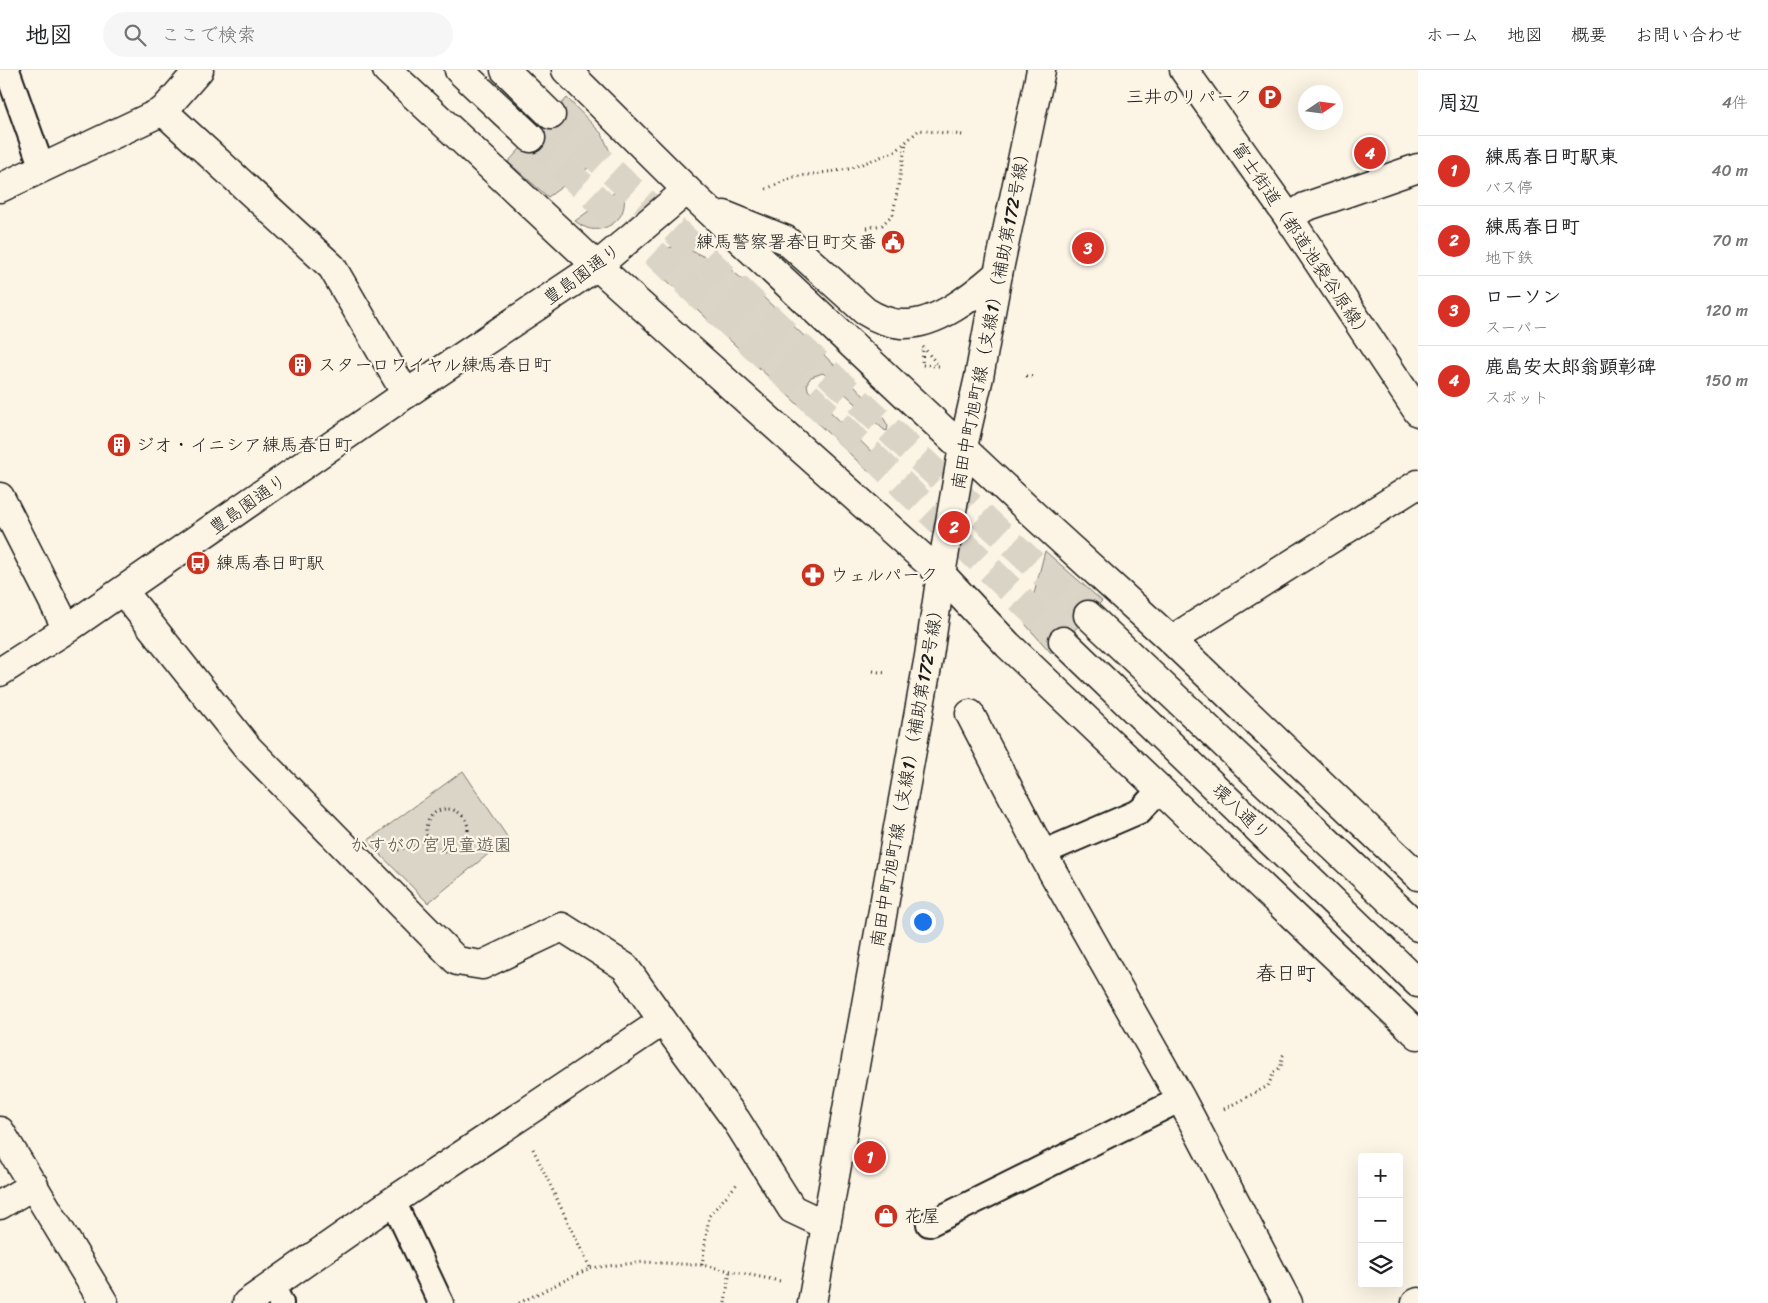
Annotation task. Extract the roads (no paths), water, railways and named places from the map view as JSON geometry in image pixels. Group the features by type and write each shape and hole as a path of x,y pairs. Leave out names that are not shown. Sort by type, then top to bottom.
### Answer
{"main road":[{"path":"0,188 164,111 199,70"},
{"path":"387,70 597,266 941,574 1008,645 1418,1035"},
{"path":"459,70 531,138"},
{"path":"505,70 551,114"},
{"path":"566,70 688,190 1035,516 1172,640 1418,876"},
{"name":"南田中町旭町線（支線1）（補助第172号線）","path":"815,1301 826,1225 930,656 941,574 963,447 1041,70"},
{"name":"富士街道（都道池袋谷原線）","path":"1184,70 1289,218 1418,412"},
{"path":"164,111 332,266 406,394"},
{"path":"1289,218 1305,207 1418,168"},
{"name":"豊島園通り","path":"0,672 123,591 406,394 597,266 688,190"},
{"path":"708,208 786,240 864,311 880,320 901,324 920,322 947,311 973,297 998,274"},
{"path":"1172,640 1418,484"},
{"path":"0,497 67,629"},
{"path":"123,591 248,748 457,961 482,965 562,927 625,967 736,1120 792,1209 826,1225"},
{"path":"1088,615 1418,928"},
{"name":"環八通り","path":"1064,641 1418,982"},
{"path":"970,714 1042,853 1181,1099 1288,1303"},
{"path":"247,1303 277,1294 393,1201 663,1021"},
{"path":"0,1131 104,1303"},
{"path":"0,1205 34,1185"}],"lane":[{"path":"8,70 42,168"},
{"path":"1042,853 1140,811 1160,789"},
{"path":"929,1224 1181,1099"},
{"path":"393,1201 441,1303"}],"tunnel":[{"path":"551,115 1088,615"},
{"path":"531,138 880,463 1063,641"}],"place":[{"name":"三井のリパーク","path":"1270,97"},
{"name":"鹿島安太郎翁顕彰碑","path":"1370,153"},
{"name":"練馬警察署春日町交番","path":"893,242"},
{"name":"ローソン","path":"1088,248"},
{"name":"スターロワイヤル練馬春日町","path":"300,365"},
{"name":"ジオ・イニシア練馬春日町","path":"119,445"},
{"name":"練馬春日町","path":"954,527"},
{"name":"練馬春日町駅","path":"198,563"},
{"name":"ウェルパーク","path":"813,575"},
{"name":"練馬春日町駅東","path":"870,1157"},
{"name":"花屋","path":"886,1216"}],"district":[{"name":"春日町","path":"1286,973"}],"park label":[{"name":"かすがの宮児童遊園","path":"431,845"}]}
